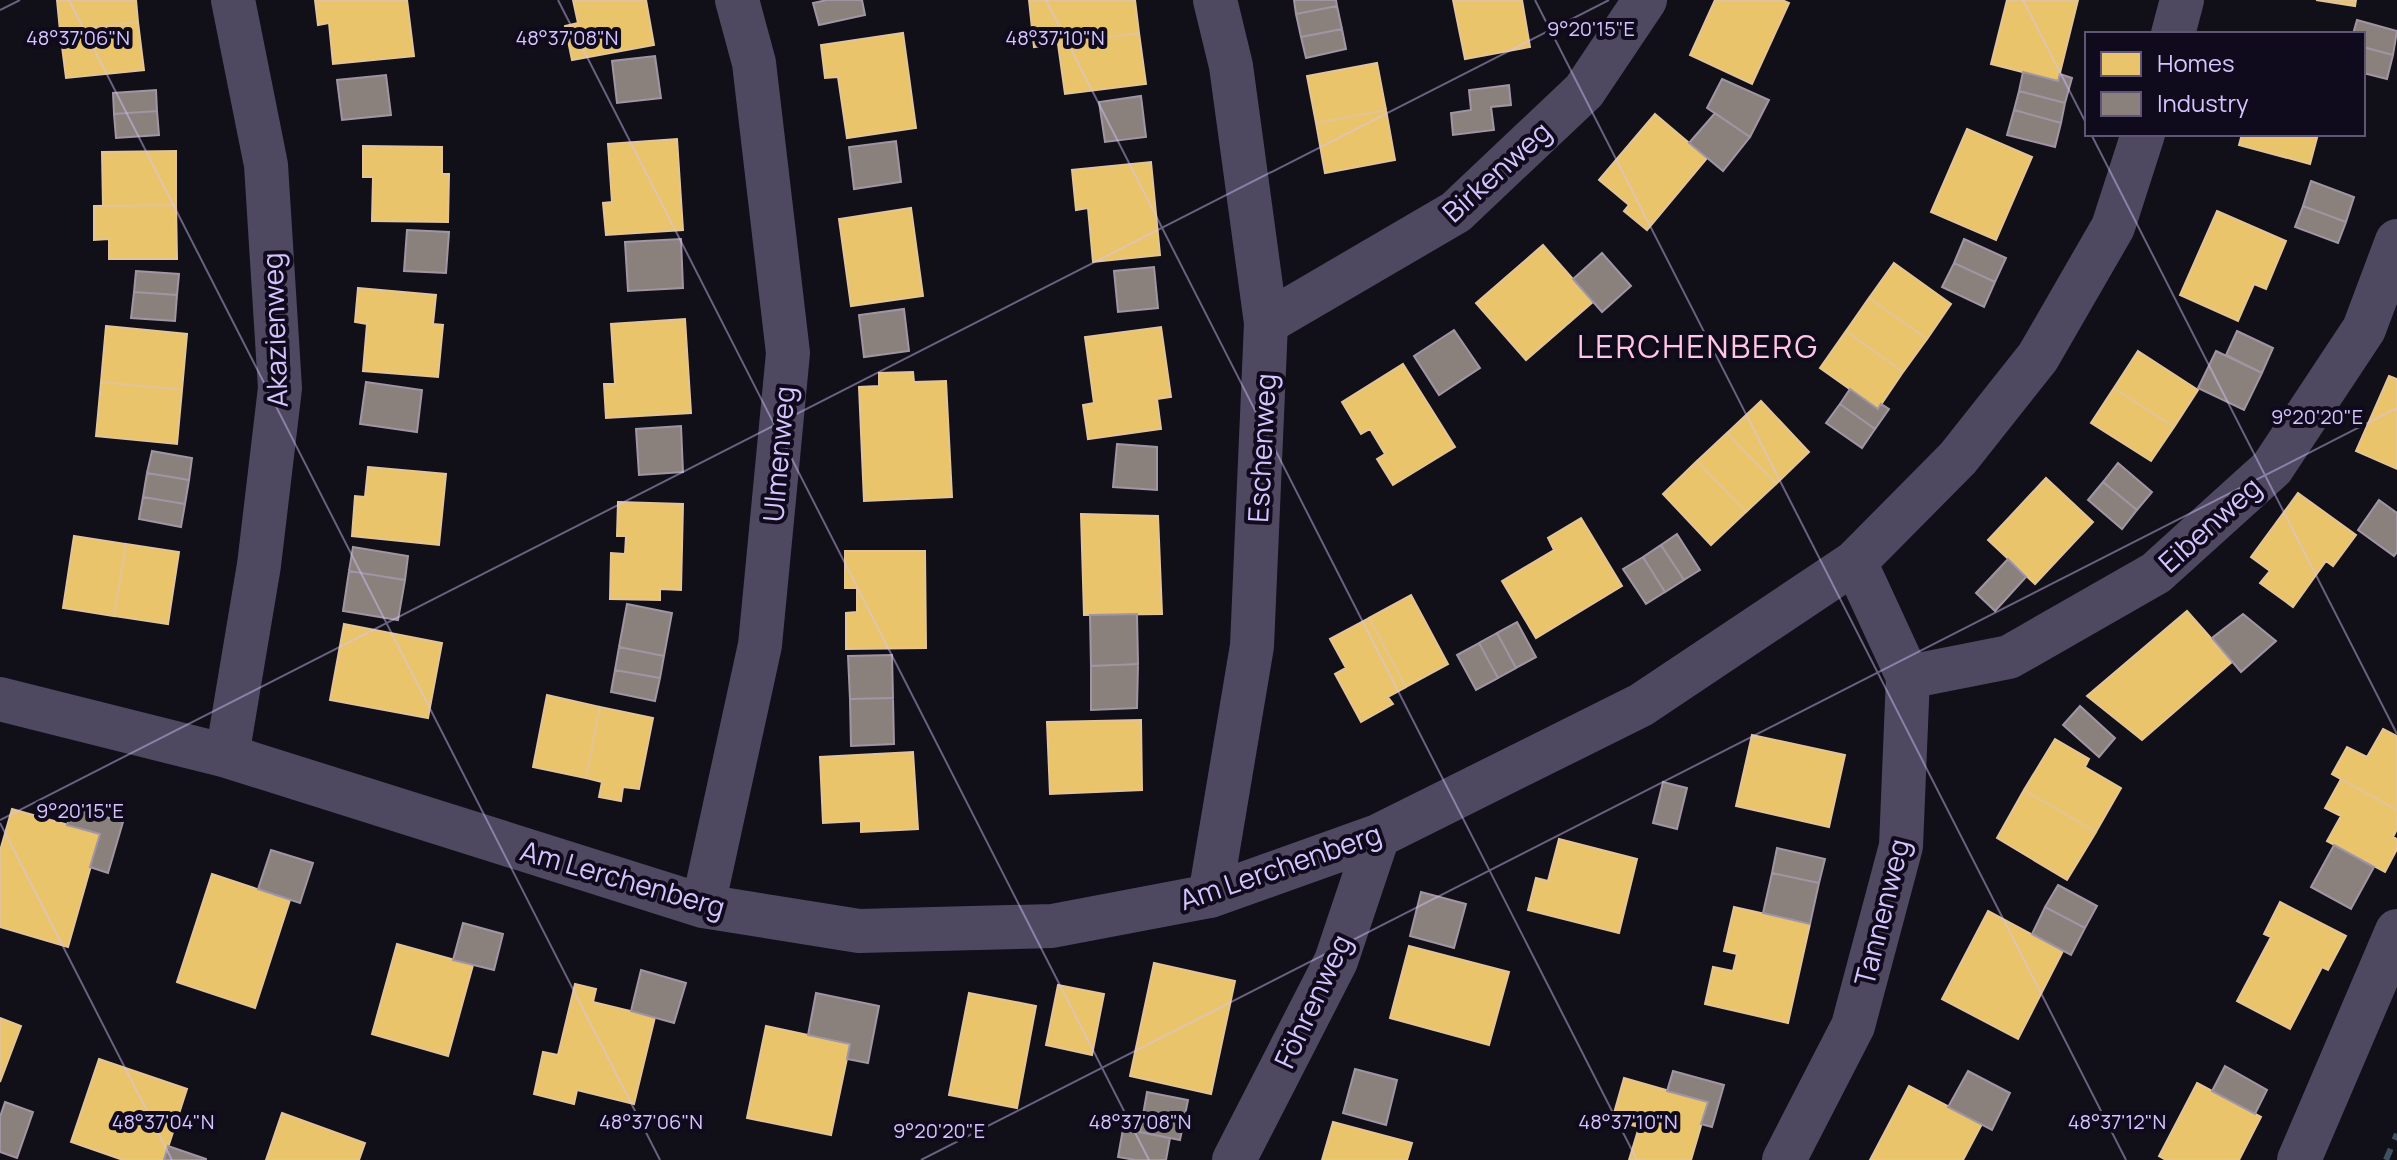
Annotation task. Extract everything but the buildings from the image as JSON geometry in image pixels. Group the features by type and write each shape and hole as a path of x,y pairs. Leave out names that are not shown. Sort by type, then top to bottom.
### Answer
{"street":[{"name":"Akazienweg","path":"227,756 259,565 280,388 266,165 233,0"},
{"name":"Ulmenweg","path":"703,906 760,645 788,353 754,63 737,0"},
{"name":"Eschenweg","path":"1210,896 1252,646 1266,323 1231,66 1215,0"},
{"name":"Birkenweg","path":"1266,323 1456,212 1584,91 1645,0"},
{"path":"2174,32 2182,0"},
{"name":"Am Lerchenberg","path":"0,699 227,756 703,906 859,931 1052,926 1210,896 1378,836 1641,705 1855,562 1958,458 2038,357 2113,227 2142,136"},
{"name":"Eibenweg","path":"1908,677 2009,657 2156,573 2272,468 2364,329 2397,241"},
{"name":"Tannenweg","path":"1784,1160 1853,1026 1901,846 1908,677 1855,562"},
{"name":"Föhrenweg","path":"1234,1160 1336,961 1378,836"},
{"path":"2299,1160 2397,931"}],"railway":[{"path":"2386,1160 2397,1134"}],"district":[{"name":"LERCHENBERG","path":"1698,346"}]}
